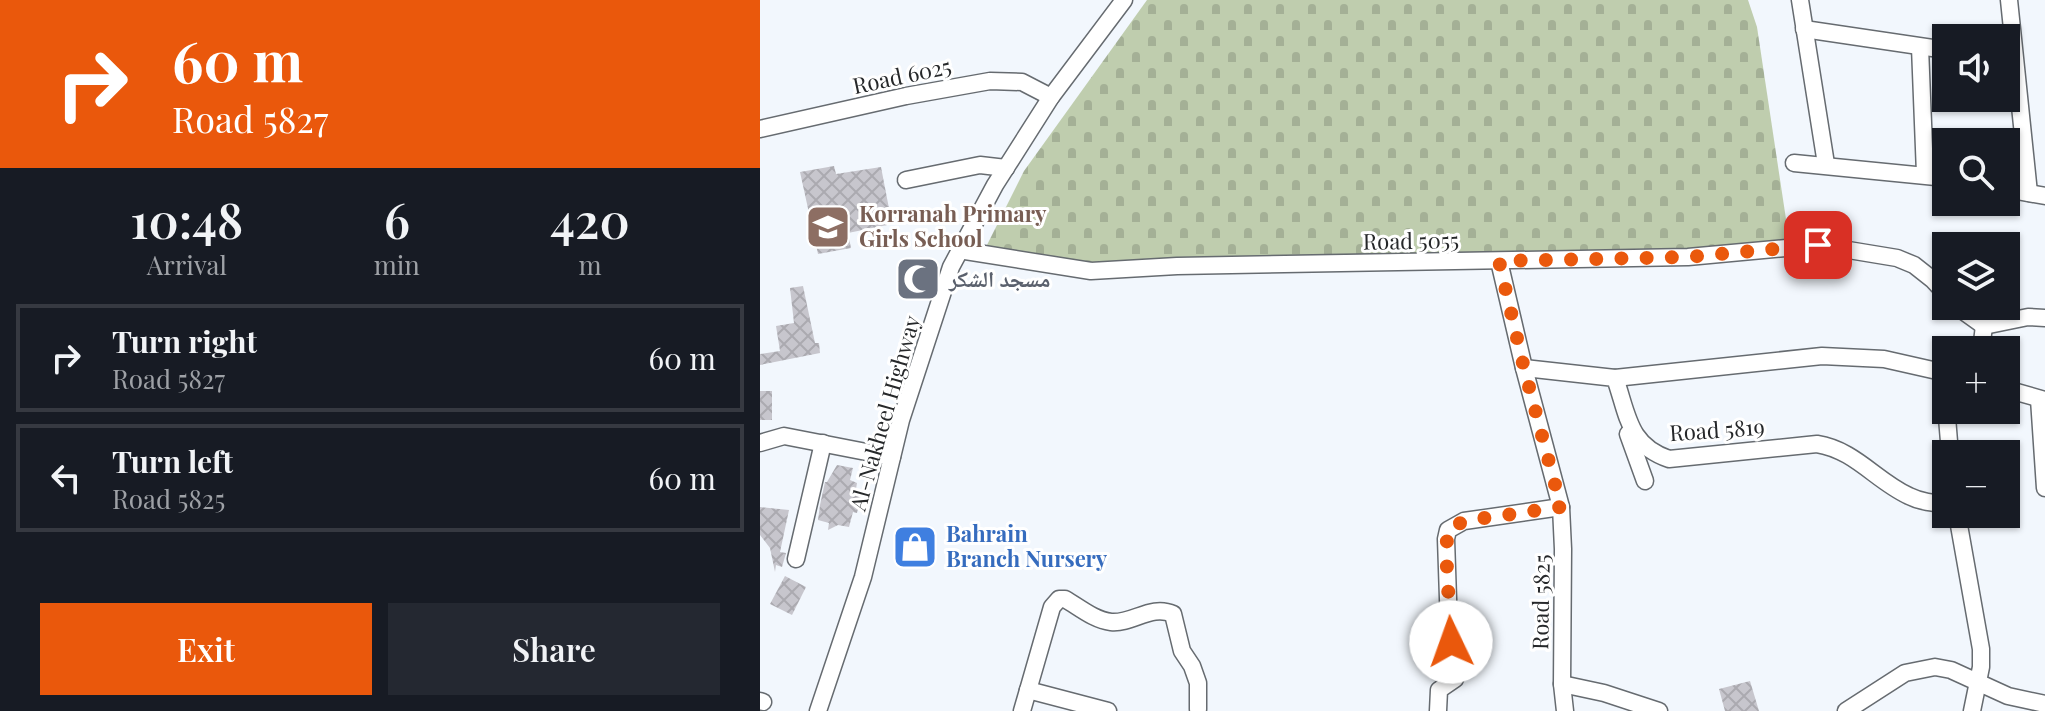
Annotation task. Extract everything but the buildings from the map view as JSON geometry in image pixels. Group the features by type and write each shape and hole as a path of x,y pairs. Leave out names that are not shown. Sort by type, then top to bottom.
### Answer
{"street":[{"name":"Al-Nakheel Highway","path":"818,711 863,577 901,420 951,267 1006,168 1051,97 1124,0"},
{"path":"1800,0 1826,164"},
{"path":"2009,0 2010,24"},
{"path":"1804,29 1932,48"},
{"path":"1920,47 1925,174"},
{"name":"Road 6025","path":"760,129 906,96 990,81 1022,82 1051,97"},
{"path":"2020,105 2037,194"},
{"path":"1794,163 1932,175"},
{"path":"906,180 980,165 1006,168"},
{"name":"Road 5055","path":"959,250 1091,271 1177,266 1688,257 1818,245 1897,258 1914,265 1932,279"},
{"name":"Road 5825","path":"1499,261 1561,507 1562,684 1565,711"},
{"path":"1976,320 1984,326 2028,317 2045,318"},
{"path":"1983,336 1984,326"},
{"path":"1524,368 1611,377 1822,356 1884,359 1932,370"},
{"path":"1611,377 1645,481"},
{"name":"Road 5819","path":"1611,377 1638,442 1652,453 1669,459 1817,444 1830,446 1843,451 1905,495 1932,502"},
{"path":"2020,393 2042,399 2045,488"},
{"path":"760,443 784,436 892,457"},
{"path":"796,559 823,443"},
{"path":"1438,711 1439,690 1455,679 1457,673 1449,628 1448,530 1464,521 1561,507"},
{"path":"1960,528 1980,631 1981,667 1972,711"},
{"path":"1022,711 1052,607 1059,599 1113,622 1153,611 1165,610 1173,614 1182,651 1195,674 1198,709"},
{"path":"1846,711 1905,673 1920,668 1951,670 2008,696 2045,704"},
{"path":"1562,684 1604,693 1659,711"},
{"path":"1028,690 1108,711"},
{"name":"Al-Nakheel Highway","path":"805,711 823,691"}],"green space":[{"path":"1147,0 1748,0 1757,27 1789,239 1716,249 1086,267 986,247 1024,171"}],"place":[{"name":"Korranah Primary Girls School","path":"828,227"},
{"name":"مسجد الشكر","path":"918,279"},
{"name":"Bahrain Branch Nursery","path":"915,547"}],"route":[{"path":"1451,642 1446,550 1448,530 1464,521 1561,507 1499,261 1688,257 1818,245"}]}
